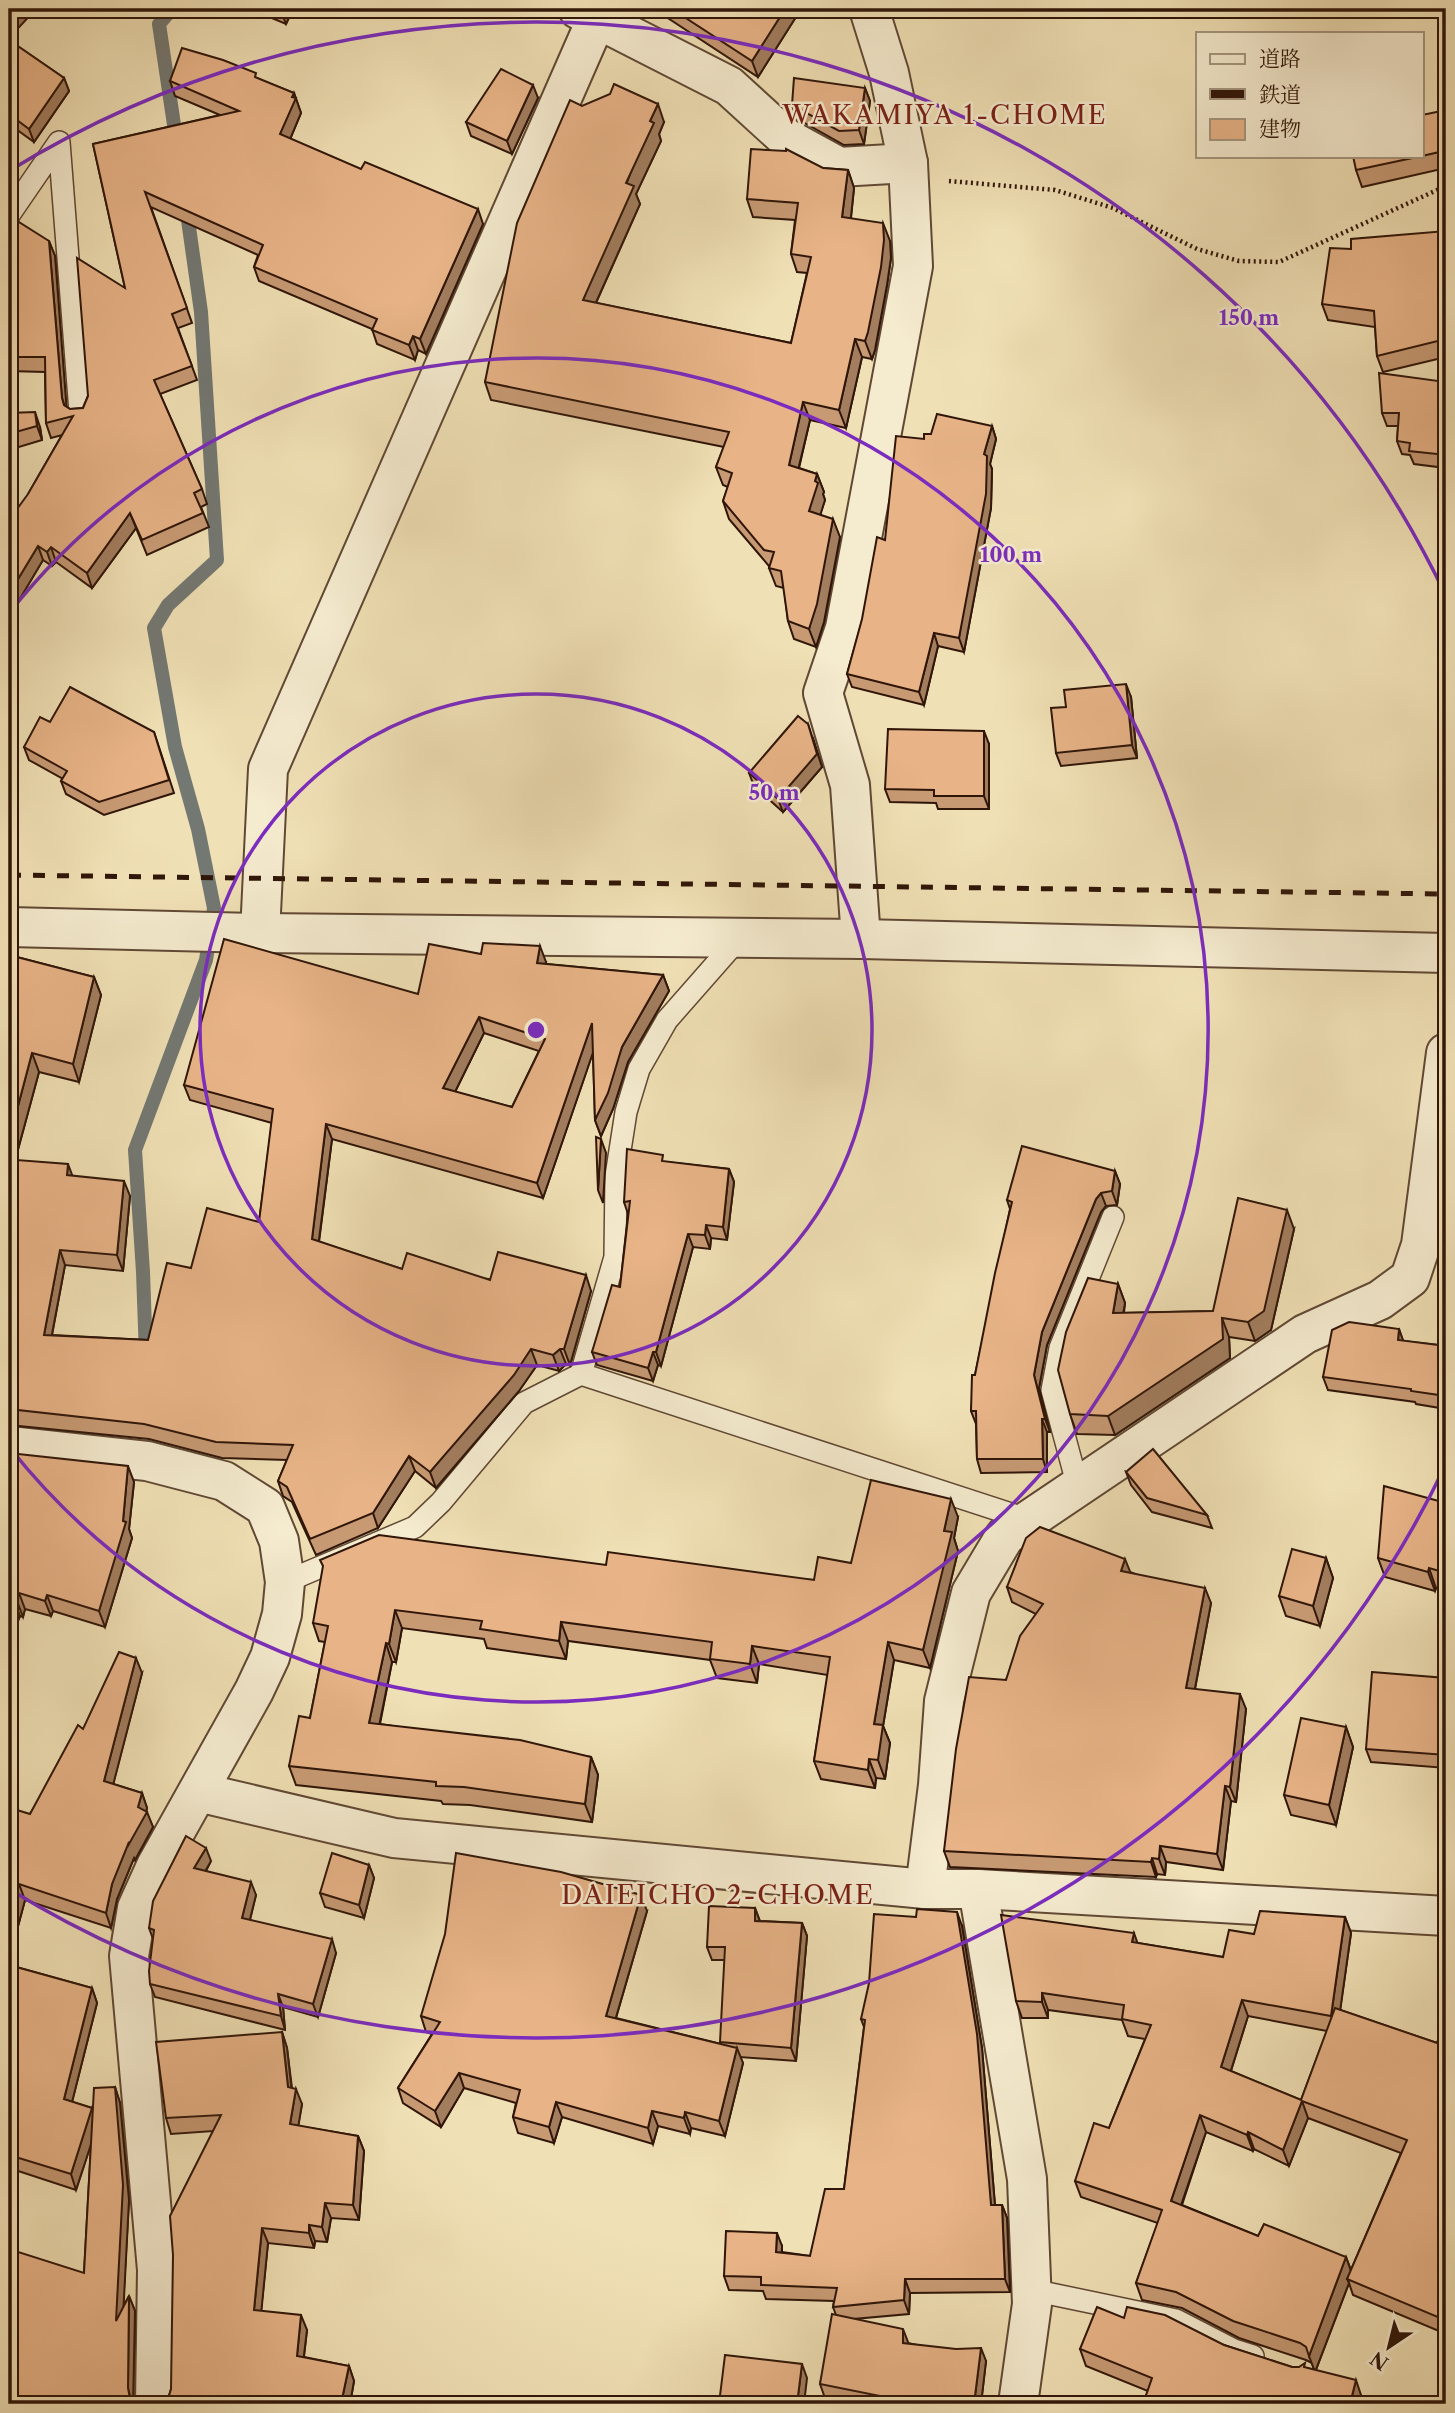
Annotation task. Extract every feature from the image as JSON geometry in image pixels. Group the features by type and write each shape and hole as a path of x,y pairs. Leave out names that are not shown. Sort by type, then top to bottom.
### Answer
{"street":[{"path":"860,939 850,785 823,693 845,628 913,266 909,170 889,73 869,9"},
{"path":"260,933 268,769 587,14 729,86 786,138 839,167 909,170"},
{"path":"9,927 260,933 860,939 1446,953"},
{"path":"925,1889 938,1785 944,1702 971,1593 1005,1536 1304,1334 1380,1300 1410,1279 1421,1245 1446,1054"},
{"path":"9,1446 147,1461 224,1481 265,1507 279,1541 285,1583 282,1614 270,1657 254,1691 156,1866 137,1908 129,1956 157,2270 155,2404"},
{"path":"198,1792 394,1838 925,1889 978,1889 1446,1916"},
{"path":"978,1889 1027,2179 1032,2304 1018,2404"}],"lane":[{"path":"9,215 59,142 80,412"},
{"path":"581,1374 615,1257 615,1176 626,1112 639,1069 667,1020 739,938"},
{"path":"1078,1486 1052,1390 1060,1348 1113,1217"},
{"path":"285,1583 415,1527 441,1502 524,1403 581,1374 1029,1520"},
{"path":"1032,2290 1175,2320 1234,2350 1268,2361"}],"path":[{"path":"909,170 1055,190 1113,208 1197,249 1239,261 1279,262 1446,186"}],"building":[{"path":"9,9 19,9 9,20"},
{"path":"672,9 785,9 752,61"},
{"path":"9,40 64,78 29,129 9,114"},
{"path":"182,48 256,73 255,77 294,93 292,97 296,98 280,134 361,169 365,162 478,209 420,339 413,336 409,345 372,330 377,319 254,267 263,245 145,192 187,308 172,314 192,366 154,380 202,489 194,493 203,513 142,540 130,513 87,573 51,547 47,552 38,546 9,594 9,520 28,494 73,416 46,423 45,357 9,357 9,228 14,219 49,241 62,398 64,405 70,409 83,408 88,396 77,258 125,288 93,144 239,111 170,81"},
{"path":"501,69 533,85 507,141 466,122"},
{"path":"794,78 865,88 859,130 839,131 792,105"},
{"path":"614,84 658,104 650,121 654,123 626,183 634,186 583,300 791,343 811,257 791,254 798,203 747,199 751,149 786,149 823,168 848,170 842,217 883,223 881,267 868,332 865,341 855,339 839,410 803,402 789,465 817,474 815,481 818,483 809,511 833,519 817,604 809,629 788,621 781,571 769,568 774,552 764,550 723,501 732,473 716,467 729,432 485,382 517,223 570,100 582,106 610,94"},
{"path":"1446,110 1446,155 1444,151 1424,156 1424,115"},
{"path":"1353,158 1413,158 1356,170"},
{"path":"1446,231 1446,339 1377,356 1374,311 1322,304 1330,248 1351,249 1351,239"},
{"path":"1379,373 1446,382 1446,455 1409,451 1410,443 1397,441 1399,413 1382,413"},
{"path":"35,412 37,426 9,434 9,413"},
{"path":"937,414 992,426 984,454 987,456 986,494 959,638 934,633 919,692 847,674 862,619 877,537 885,540 896,436 924,439 924,434 931,434"},
{"path":"1126,684 1132,745 1056,753 1051,708 1066,707 1064,690"},
{"path":"70,687 154,732 169,780 99,802 61,781 67,771 24,747 40,717 50,722"},
{"path":"798,716 808,724 817,754 778,799 749,773"},
{"path":"888,729 984,731 984,796 934,796 934,790 885,789"},
{"path":"224,939 418,994 429,944 481,954 483,943 540,946 537,963 663,975 622,1047 608,1093 595,1120 592,1023 537,1183 326,1124 312,1239 402,1269 407,1253 490,1280 498,1252 586,1275 564,1349 553,1355 531,1349 514,1375 430,1472 409,1456 373,1513 310,1539 287,1487 278,1481 293,1445 216,1442 144,1424 9,1409 9,1245 17,1160 68,1164 67,1175 124,1181 117,1255 60,1250 44,1335 148,1340 167,1263 191,1268 207,1208 259,1222 273,1109 184,1085","holes":["479,1017 545,1039 512,1107 443,1088"]},
{"path":"9,955 94,977 73,1064 32,1053 9,1140"},
{"path":"596,1137 601,1139 598,1190"},
{"path":"1022,1146 1115,1171 1112,1191 1101,1193 1096,1199 1042,1332 1034,1375 1045,1419 1042,1419 1043,1459 977,1459 976,1411 971,1411 972,1375 975,1375 1012,1202 1007,1200"},
{"path":"627,1149 663,1155 662,1161 729,1169 723,1227 706,1225 705,1235 688,1234 656,1352 653,1352 648,1368 592,1352 612,1285 620,1287 630,1201 624,1202"},
{"path":"1238,1198 1287,1210 1264,1311 1248,1322 1222,1318 1223,1339 1108,1416 1070,1414 1058,1370 1066,1332 1088,1278 1118,1284 1113,1313 1213,1311"},
{"path":"1446,1219 1446,1265 1445,1256 1441,1255"},
{"path":"1349,1322 1399,1329 1398,1340 1446,1346 1446,1396 1323,1377 1332,1330"},
{"path":"1153,1449 1207,1515 1147,1498 1126,1472"},
{"path":"9,1453 128,1466 123,1521 126,1522 99,1611 47,1595 45,1601 19,1593 9,1613"},
{"path":"871,1480 951,1499 944,1531 952,1532 923,1650 888,1642 874,1724 883,1725 878,1760 869,1759 868,1770 814,1761 830,1657 752,1646 750,1664 710,1659 712,1642 561,1622 559,1641 480,1629 482,1621 395,1610 369,1723 520,1740 591,1757 585,1804 464,1787 436,1786 436,1782 289,1766 299,1716 310,1718 328,1626 313,1623 323,1566 320,1560 379,1535 606,1565 608,1552 814,1580 818,1557 851,1563"},
{"path":"1384,1486 1446,1503 1446,1573 1429,1568 1428,1572 1378,1558"},
{"path":"1040,1527 1125,1559 1121,1571 1205,1588 1186,1688 1240,1694 1230,1787 1225,1786 1217,1854 1160,1846 1159,1859 1152,1858 1151,1862 944,1851 956,1749 969,1677 1006,1680 1020,1636 1043,1604 1007,1587 1026,1538"},
{"path":"1292,1549 1326,1558 1313,1606 1279,1596"},
{"path":"119,1652 136,1658 104,1781 142,1793 138,1807 147,1812 129,1842 112,1884 106,1913 19,1884 9,1923 9,1821 12,1823 17,1810 30,1814 78,1725 83,1729"},
{"path":"1372,1672 1446,1678 1446,1755 1366,1749"},
{"path":"1301,1718 1346,1727 1329,1805 1284,1795"},
{"path":"186,1836 206,1848 194,1868 251,1882 242,1918 332,1939 313,2004 278,1994 281,2016 150,1984 154,1930 149,1928 153,1901"},
{"path":"332,1853 369,1865 359,1905 320,1893"},
{"path":"456,1853 561,1872 641,1895 606,2016 737,2048 719,2121 685,2112 684,2118 652,2111 648,2128 556,2102 549,2127 513,2117 520,2090 459,2073 435,2111 398,2088 440,2022 421,2016 445,1934"},
{"path":"709,1906 755,1908 755,1921 802,1923 791,2048 720,2042 725,1947 707,1947"},
{"path":"917,1909 957,1912 977,2034 991,2205 1002,2205 1005,2279 905,2279 904,2300 833,2307 837,2288 761,2285 761,2277 724,2276 726,2231 777,2233 776,2252 810,2256 825,2189 844,2189 865,2020 861,2019 869,1983 874,1914 916,1917"},
{"path":"1260,1911 1345,1917 1331,2016 1242,2000 1221,2067 1301,2100 1335,2008 1437,2043 1446,2018 1446,2304 1440,2318 1347,2279 1407,2140 1302,2101 1283,2150 1248,2132 1247,2135 1200,2115 1171,2201 1258,2236 1264,2224 1346,2257 1309,2356 1306,2347 1300,2343 1233,2321 1176,2292 1136,2283 1162,2210 1075,2181 1094,2123 1109,2128 1151,2025 1122,2019 1124,2005 1042,1993 1042,2002 1016,2001 1001,1915 1134,1933 1132,1942 1223,1957 1229,1930 1254,1934"},
{"path":"9,1965 92,1988 64,2099 92,2108 71,2174 9,2155"},
{"path":"282,2032 288,2087 296,2089 290,2124 358,2136 353,2205 325,2203 322,2227 309,2225 309,2233 262,2228 254,2310 301,2315 297,2356 349,2366 341,2404 164,2404 171,2389 173,2255 170,2216 221,2115 166,2118 156,2042"},
{"path":"115,2087 123,2185 116,2321 129,2296 128,2388 130,2399 135,2404 9,2404 9,2249 84,2273 94,2088"},
{"path":"1097,2307 1124,2318 1127,2307 1165,2315 1224,2345 1292,2367 1305,2363 1304,2367 1356,2380 1350,2404 1143,2404 1152,2378 1080,2349"},
{"path":"832,2314 903,2329 903,2343 956,2349 981,2348 974,2404 899,2404 900,2400 820,2384"},
{"path":"725,2355 802,2364 797,2404 719,2404"}],"waterway":[{"path":"172,9 159,24 177,145"},
{"path":"146,1356 135,1150 206,960 214,908 198,829 175,747 154,628 168,605 217,560 201,312 186,206"}],"railway":[{"path":"9,875 1446,894"}],"district":[{"name":"WAKAMIYA 1-CHOME","path":"945,115"},
{"name":"DAIEICHO 2-CHOME","path":"718,1895"}]}
